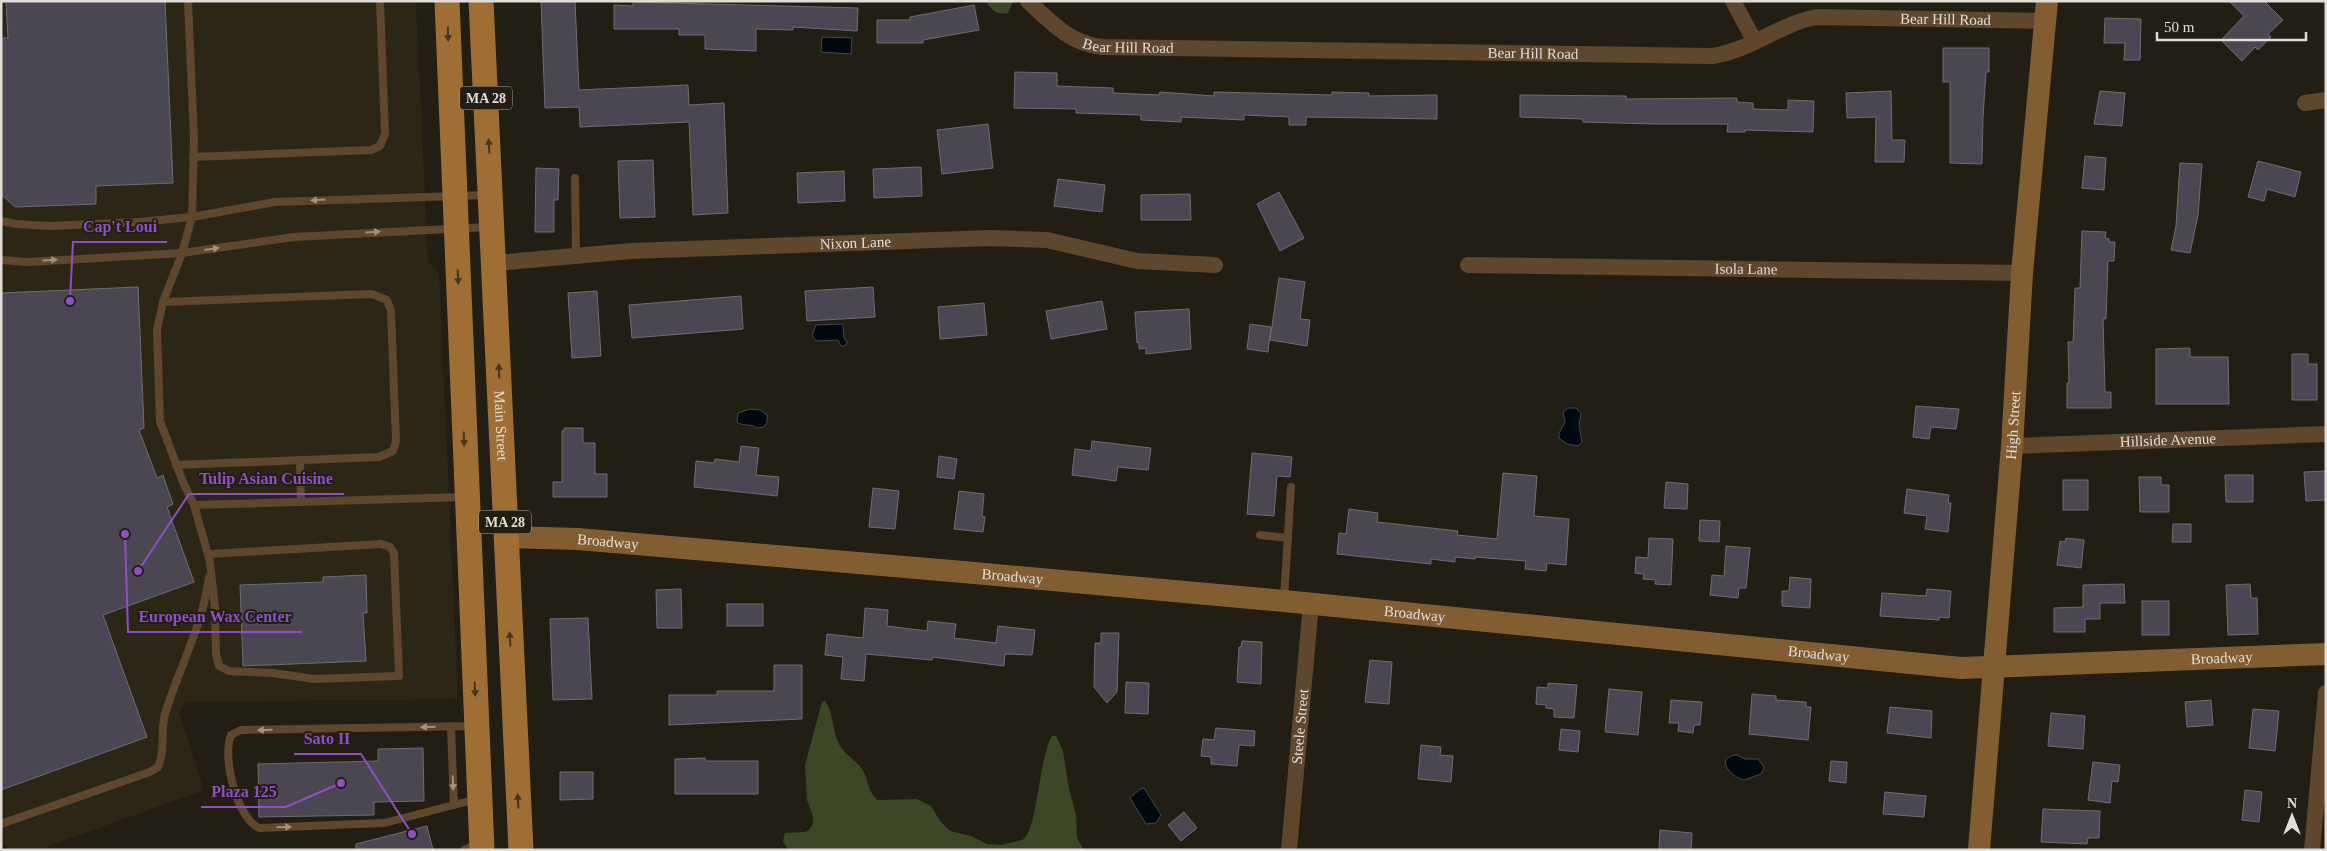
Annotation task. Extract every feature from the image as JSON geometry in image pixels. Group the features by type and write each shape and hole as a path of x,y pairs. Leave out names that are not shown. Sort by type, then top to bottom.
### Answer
{"main road":[{"name":"MA 28","path":"447,1 479,798 476,847"},
{"name":"Main Street","path":"481,1 495,263 521,850"},
{"name":"High Street","path":"1979,850 2012,446 2022,273 2046,11"},
{"name":"Broadway","path":"506,537 578,539 1284,601 1961,668 2326,654"}],"street":[{"name":"Bear Hill Road","path":"1028,1 1069,37 1085,44 1102,47 1712,56 1754,42 1816,17 2046,11"},
{"path":"1733,1 1754,42"},
{"path":"2305,103 2326,100"},
{"name":"Nixon Lane","path":"495,263 576,255 998,238 1054,241 1137,261 1215,264"},
{"name":"Isola Lane","path":"1468,265 2022,273"},
{"name":"Hillside Avenue","path":"2012,446 2326,434"},
{"name":"Steele Street","path":"1289,850 1311,604"},
{"path":"2312,850 2326,693"}],"lane":[{"path":"188,1 193,157 192,217 182,253 163,302 156,330 159,411 164,434 194,505 209,554 215,608 216,654 219,666 223,669 315,679 399,676 394,556 388,546 381,544 209,554"},
{"path":"193,157 371,150 380,146 385,134 380,1"},
{"path":"575,178 576,255"},
{"path":"1,221 50,226 192,217 275,202 454,197 491,194"},
{"path":"1,262 182,253 294,237 493,227"},
{"path":"163,302 372,294 387,300 391,311 396,447 388,454 379,457 176,465"},
{"path":"300,460 301,502"},
{"path":"1284,601 1292,487"},
{"path":"194,505 466,497"},
{"path":"1260,535 1288,538"},
{"path":"1,824 150,772 158,767 162,752 165,715 199,621 207,590 209,554"},
{"path":"451,726 454,805"},
{"path":"476,726 241,730 231,735 229,743 231,778 234,791 252,822 259,828 384,823 479,798"}],"shaded area":[{"path":"1,1 416,1 428,262 435,267 439,275 458,699 186,702 179,712 204,790 38,850 18,850 1,844"},
{"path":"822,37 852,38 851,54 821,52"},
{"path":"843,324 844,338 847,342 845,346 841,346 838,340 816,341 812,335 816,325"},
{"path":"1568,408 1576,408 1581,413 1579,424 1582,442 1578,446 1567,444 1559,438 1559,433 1565,422 1563,412"},
{"path":"750,409 760,410 767,415 767,422 764,427 757,428 737,422 738,413"},
{"path":"1737,755 1745,759 1758,759 1764,767 1761,774 1744,780 1734,775 1725,763 1726,759"},
{"path":"1144,788 1161,815 1156,823 1146,824 1130,798 1140,789"}],"green space":[{"path":"986,1 1013,1 1008,13 1001,13 995,12"},
{"path":"825,701 830,711 840,746 862,769 874,797 878,800 917,799 931,806 940,821 950,831 971,836 987,844 1001,845 1022,840 1027,835 1035,810 1048,746 1052,736 1056,736 1063,751 1069,789 1076,814 1077,838 1084,850 797,850 787,848 783,841 785,833 805,832 813,824 813,816 807,800 805,765 822,702"}],"building":[{"path":"6,1 165,1 173,183 96,186 96,204 15,207 1,194 1,38 8,38"},
{"path":"541,1 575,1 579,90 688,85 689,105 724,103 728,213 693,215 689,122 580,127 579,107 545,108"},
{"path":"2229,1 2264,1 2283,20 2268,34 2271,37 2258,50 2255,47 2242,61 2221,40 2244,16"},
{"path":"633,2 858,8 857,31 793,27 793,30 756,29 756,51 705,49 705,35 679,35 679,29 614,29 614,5 633,6"},
{"path":"974,5 979,30 923,40 923,43 877,43 877,20 910,20 910,17"},
{"path":"2105,18 2141,19 2140,60 2124,60 2125,43 2104,43"},
{"path":"1943,48 1989,48 1989,72 1986,72 1983,117 1982,164 1950,163 1950,82 1943,82"},
{"path":"1015,72 1057,73 1057,86 1113,88 1113,93 1159,95 1160,92 1214,96 1214,92 1332,95 1332,92 1369,93 1369,96 1437,95 1437,119 1306,117 1306,125 1289,125 1289,117 1244,115 1244,120 1181,117 1181,122 1141,120 1141,115 1076,113 1076,109 1014,108"},
{"path":"1891,91 1892,140 1905,140 1904,162 1875,162 1876,117 1847,118 1846,93"},
{"path":"2100,91 2125,93 2122,126 2094,124"},
{"path":"1520,95 1626,96 1626,99 1737,98 1737,102 1753,103 1753,109 1788,110 1788,100 1814,101 1813,132 1745,130 1745,132 1727,132 1728,124 1583,122 1583,119 1520,117"},
{"path":"988,124 993,168 942,174 937,130"},
{"path":"2085,156 2106,158 2104,190 2082,188"},
{"path":"653,160 655,217 620,218 618,161"},
{"path":"2258,161 2301,172 2295,197 2267,189 2264,201 2248,197"},
{"path":"2180,163 2202,164 2198,215 2190,253 2171,250 2176,226"},
{"path":"921,167 922,196 874,198 873,169"},
{"path":"536,168 559,169 558,200 554,200 554,232 535,232"},
{"path":"844,171 845,201 798,203 797,173"},
{"path":"1058,179 1105,185 1102,212 1054,206"},
{"path":"1279,192 1304,238 1280,251 1257,204"},
{"path":"1190,194 1191,220 1141,220 1141,195"},
{"path":"2082,231 2106,232 2105,238 2109,239 2109,242 2115,242 2114,261 2108,261 2106,319 2103,319 2105,392 2111,392 2111,408 2067,408 2067,383 2069,383 2068,342 2073,342 2075,288 2080,288"},
{"path":"1279,278 1305,282 1300,319 1310,320 1307,346 1270,340"},
{"path":"138,287 144,428 139,430 157,478 163,475 173,504 167,507 194,582 103,615 147,737 1,790 1,293"},
{"path":"873,287 875,317 807,321 805,291"},
{"path":"597,291 601,356 572,358 568,293"},
{"path":"741,296 743,329 632,338 629,305"},
{"path":"1102,301 1107,329 1051,339 1046,311"},
{"path":"984,303 987,335 940,339 938,307"},
{"path":"1189,309 1191,349 1146,354 1146,348 1139,349 1135,312"},
{"path":"1250,324 1271,327 1268,352 1247,349"},
{"path":"2190,348 2190,357 2228,357 2229,404 2156,404 2156,349"},
{"path":"2292,354 2308,354 2308,364 2317,364 2317,400 2292,400"},
{"path":"1916,406 1959,409 1956,429 1931,427 1929,439 1913,437"},
{"path":"564,428 583,428 583,443 595,443 595,474 607,474 607,497 553,497 553,482 562,482 562,431 564,431"},
{"path":"1092,441 1151,448 1148,470 1118,467 1116,481 1072,475 1075,449 1091,451"},
{"path":"741,446 759,448 756,475 779,477 777,496 694,487 696,461 714,463 715,459 739,462"},
{"path":"1252,453 1292,457 1290,477 1277,476 1274,516 1247,514"},
{"path":"939,456 957,459 954,479 937,477"},
{"path":"2326,471 2326,500 2306,501 2304,472"},
{"path":"1503,473 1537,476 1534,516 1569,519 1566,565 1547,563 1546,571 1525,569 1526,561 1455,557 1455,562 1431,559 1431,564 1337,554 1339,533 1346,534 1349,509 1378,513 1377,522 1458,531 1457,535 1497,539"},
{"path":"2225,475 2253,475 2253,502 2226,502"},
{"path":"2139,477 2161,477 2161,485 2169,485 2169,512 2140,512"},
{"path":"2063,480 2088,480 2088,510 2063,510"},
{"path":"1666,482 1688,484 1687,509 1664,508"},
{"path":"873,488 899,491 895,529 869,527"},
{"path":"1907,489 1949,495 1948,503 1951,503 1948,532 1925,529 1927,516 1904,513"},
{"path":"959,491 984,494 982,516 985,517 983,532 954,529"},
{"path":"1700,520 1720,521 1719,542 1699,541"},
{"path":"2173,524 2191,524 2191,542 2172,542"},
{"path":"1649,538 1673,539 1671,585 1655,584 1656,580 1643,579 1644,574 1635,573 1636,557 1648,558"},
{"path":"2066,538 2084,540 2081,568 2057,565 2060,541 2065,542"},
{"path":"1726,546 1750,548 1746,588 1739,588 1738,598 1710,595 1712,575 1724,576"},
{"path":"366,575 367,613 363,613 366,661 243,666 240,585 323,582 323,577"},
{"path":"1790,577 1811,579 1810,608 1782,606 1782,591 1789,591"},
{"path":"2124,584 2125,603 2100,603 2100,619 2085,619 2085,632 2054,632 2054,608 2083,607 2083,585"},
{"path":"2250,584 2251,598 2257,598 2258,634 2228,635 2226,585"},
{"path":"681,589 682,628 657,628 656,590"},
{"path":"1927,589 1951,591 1949,618 1939,617 1939,620 1880,616 1882,593 1926,596"},
{"path":"2142,601 2169,601 2169,635 2142,635"},
{"path":"727,604 763,604 763,626 727,626"},
{"path":"865,608 888,610 887,626 927,631 928,621 956,624 954,638 996,643 998,626 1035,630 1032,655 1005,654 1004,666 933,657 932,660 866,654 864,681 841,679 843,657 825,655 827,634 863,638"},
{"path":"588,618 592,699 553,700 550,619"},
{"path":"1101,633 1119,633 1117,692 1107,703 1094,687 1095,643 1101,643"},
{"path":"1242,641 1262,642 1261,684 1237,682 1239,647 1241,647"},
{"path":"1370,660 1392,662 1389,704 1365,702"},
{"path":"774,665 802,665 802,719 669,725 669,695 717,695 717,691 774,691"},
{"path":"1126,682 1149,683 1148,714 1125,713"},
{"path":"1548,683 1577,685 1574,718 1554,717 1554,709 1546,708 1546,705 1536,704 1537,687 1548,688"},
{"path":"1609,689 1642,692 1638,735 1605,732"},
{"path":"1752,694 1776,696 1776,700 1806,702 1806,707 1811,707 1808,740 1749,734"},
{"path":"1671,700 1702,702 1700,725 1694,725 1693,733 1678,731 1679,723 1669,723"},
{"path":"2211,700 2213,725 2187,727 2185,702"},
{"path":"1890,707 1932,711 1931,738 1887,733"},
{"path":"2253,709 2279,711 2275,751 2249,748"},
{"path":"2051,713 2085,716 2083,749 2048,746"},
{"path":"1216,728 1255,731 1254,746 1239,745 1237,766 1211,764 1211,757 1201,756 1203,739 1214,740"},
{"path":"1561,729 1580,731 1578,752 1559,750"},
{"path":"1421,745 1441,747 1440,755 1453,756 1451,782 1418,779"},
{"path":"423,748 424,801 374,802 374,815 259,817 258,764 378,761 378,749"},
{"path":"705,758 706,761 758,761 758,794 675,794 675,759"},
{"path":"1831,761 1847,762 1846,783 1829,781"},
{"path":"2093,762 2120,765 2118,782 2112,781 2110,803 2088,800"},
{"path":"560,772 593,772 593,799 560,800"},
{"path":"2245,790 2262,792 2259,822 2242,820"},
{"path":"1885,792 1926,796 1924,817 1883,814"},
{"path":"2043,809 2100,811 2099,838 2088,838 2087,844 2041,842"},
{"path":"1184,812 1197,828 1181,841 1168,825"},
{"path":"427,826 433,850 356,850 356,844"},
{"path":"1660,830 1692,833 1691,850 1659,850"}],"place":[{"name":"Cap't Loui","path":"70,301"},
{"name":"European Wax Center","path":"125,534"},
{"name":"Tulip Asian Cuisine","path":"138,571"},
{"name":"Plaza 125","path":"341,783"},
{"name":"Sato II","path":"412,834"}]}
